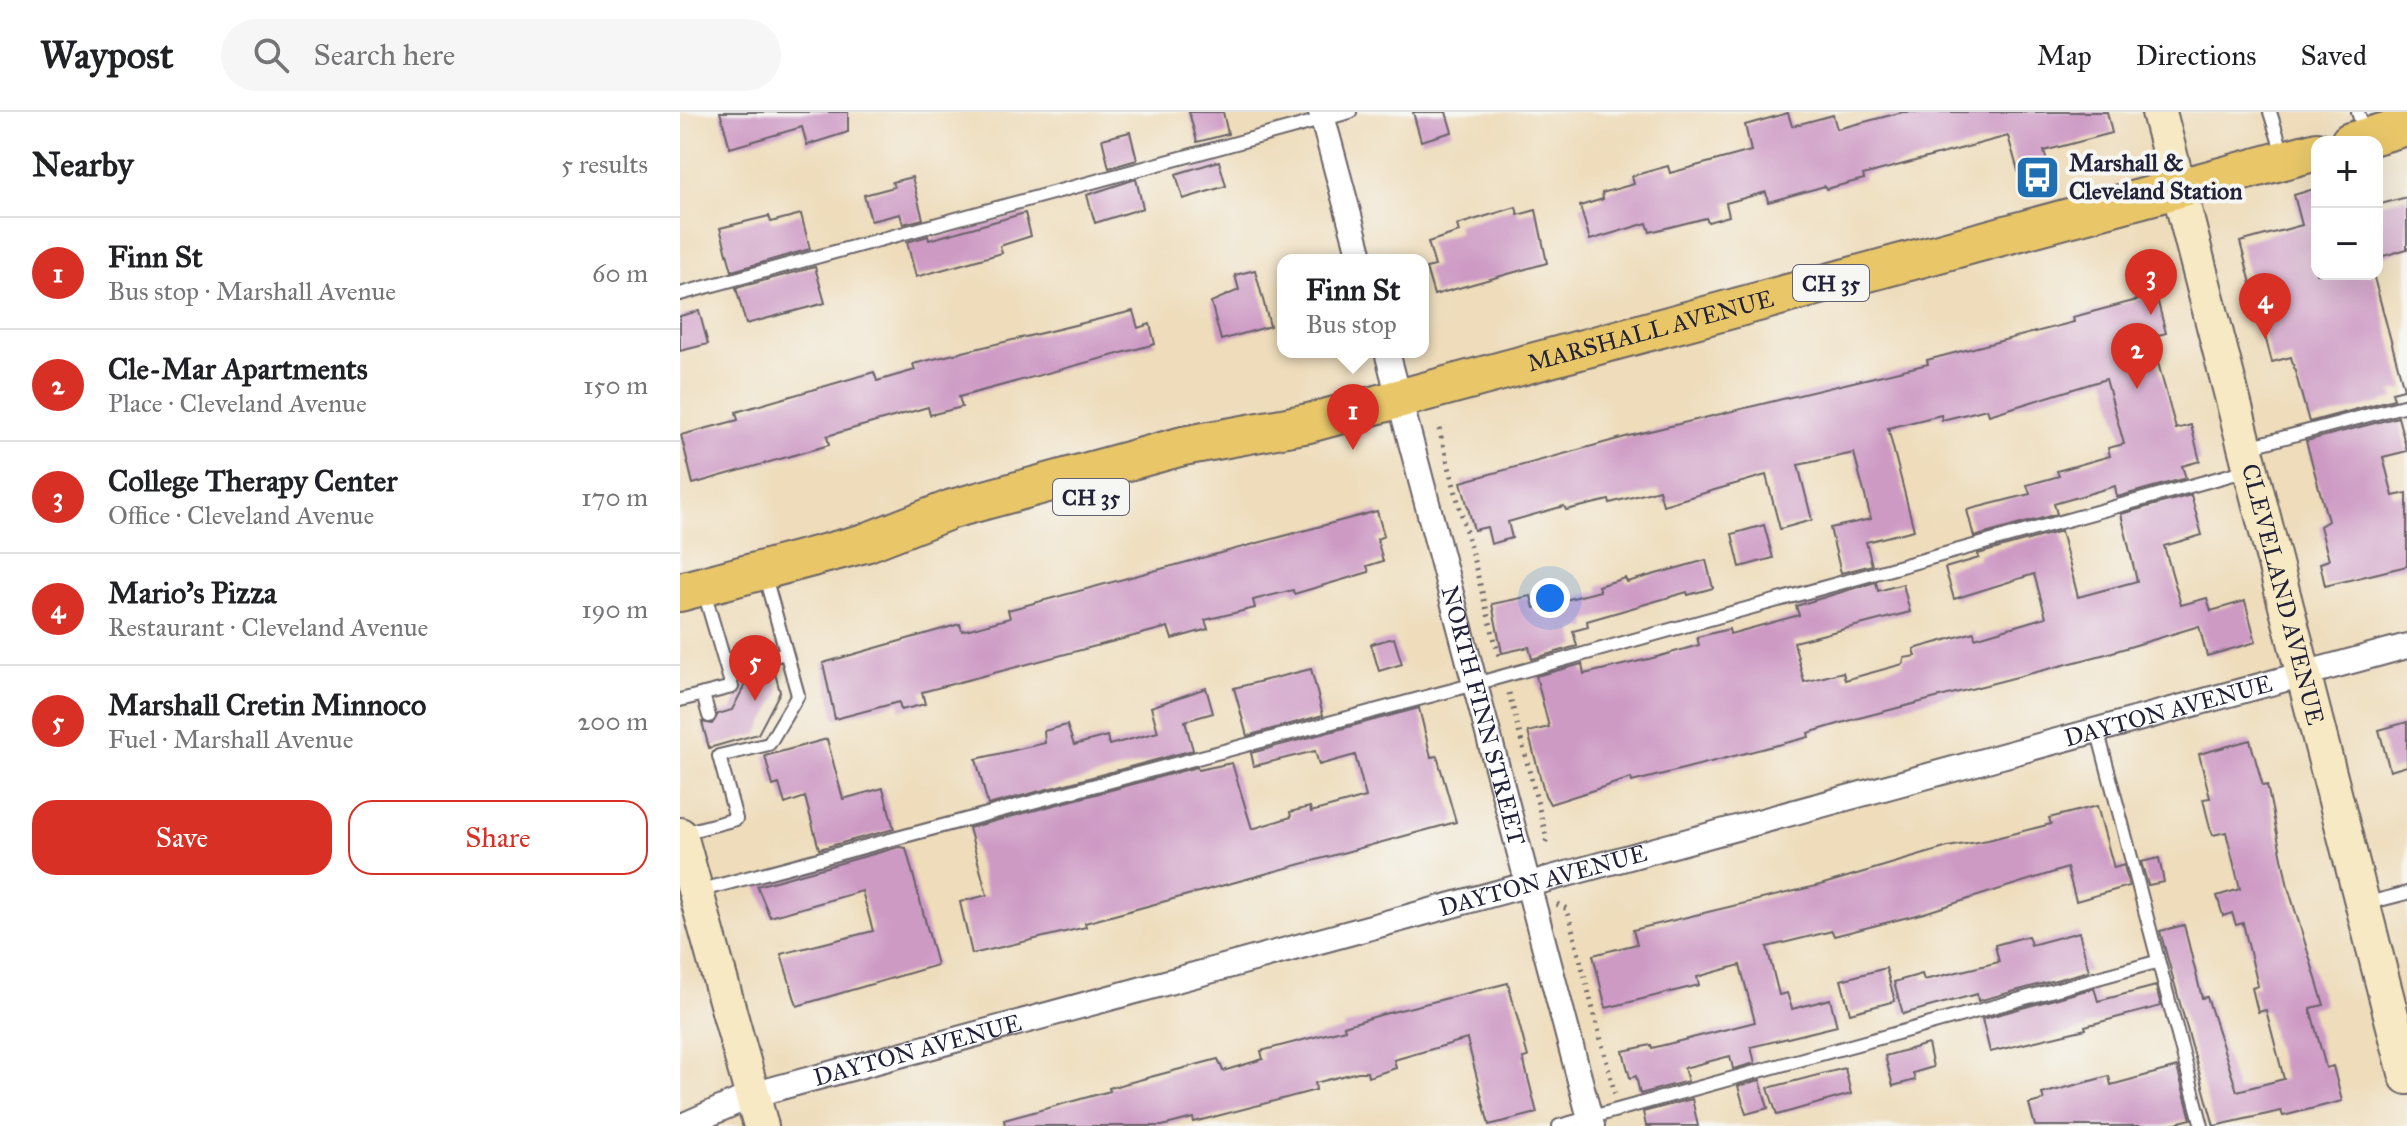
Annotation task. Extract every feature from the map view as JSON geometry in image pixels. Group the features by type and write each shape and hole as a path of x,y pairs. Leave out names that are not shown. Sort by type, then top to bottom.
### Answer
{"main road":[{"path":"2358,131 2407,126"},
{"name":"MARSHALL AVENUE","path":"691,589 865,543 952,509 1183,446 1309,423 2301,156"}],"street":[{"name":"CLEVELAND AVENUE","path":"2159,112 2407,1077"},
{"path":"1322,116 1359,254"},
{"name":"NORTH FINN STREET","path":"1389,358 1591,1122"},
{"name":"DAYTON AVENUE","path":"682,1126 757,1110 1528,884 2407,646"},
{"path":"685,857 757,1110"}],"lane":[{"path":"680,294 1322,116 1350,112"},
{"path":"2270,112 2301,156"},
{"path":"685,857 1475,684 2248,459 2407,405"},
{"path":"685,857 736,819 718,751 769,744 798,695 763,570"},
{"path":"680,700 737,690 691,589"},
{"path":"770,657 786,653"},
{"path":"727,669 741,665"},
{"path":"703,694 709,716"},
{"path":"772,708 786,715"},
{"path":"2097,729 2156,962 2202,1126"},
{"path":"2361,905 2407,893"},
{"path":"1559,1126 1591,1122 1619,1109 2156,962"}],"path":[{"path":"1439,429 1547,839 1542,849"},
{"path":"1557,904 1567,909 1619,1109"}],"building":[{"path":"720,112 848,112 848,132 807,145 802,127 730,148"},
{"path":"1189,112 1223,112 1228,134 1197,142"},
{"path":"1413,112 1446,112 1452,132 1421,141"},
{"path":"1903,112 2107,112 2112,133 2044,151 2051,176 2022,185 2008,136 1863,175 1864,179 1826,189 1825,186 1768,202 1766,192 1726,203 1729,216 1708,222 1706,218 1650,232 1647,223 1590,240 1580,206 1603,199 1602,193 1634,184 1632,176 1668,166 1670,173 1751,151 1745,125 1788,113 1792,126 1833,115 1837,129"},
{"path":"1130,132 1137,160 1109,168 1102,139"},
{"path":"1219,161 1226,186 1183,199 1176,174"},
{"path":"912,177 923,219 903,224 900,214 871,221 864,195 894,187 892,182"},
{"path":"1136,179 1143,208 1095,223 1087,195"},
{"path":"2311,190 2311,280 2375,280 2404,389 2392,392 2394,399 2309,422 2291,357 2272,362 2240,242 2302,225 2294,195"},
{"path":"2407,197 2407,249 2383,256 2383,208 2383,203"},
{"path":"1516,207 1518,215 1536,210 1547,263 1434,295 1429,267 1435,266 1428,242 1459,232 1457,225"},
{"path":"1025,213 1031,236 1000,246 1002,253 916,277 907,242 928,236 929,240"},
{"path":"801,214 810,249 732,271 720,228 769,216 771,222"},
{"path":"815,267 825,303 746,324 736,288"},
{"path":"1255,270 1270,326 1221,340 1211,302 1239,290 1235,275"},
{"path":"2156,295 2166,333 2151,337 2176,429 2191,425 2200,461 2182,466 2186,478 2117,497 2115,486 2054,504 2057,514 1974,537 1967,510 2030,494 2027,485 2059,476 2057,471 2110,456 2108,448 2124,444 2106,379 1989,415 1987,409 1942,420 1941,415 1888,428 1914,530 1866,542 1872,565 1841,573 1830,528 1871,519 1854,453 1798,465 1812,520 1780,529 1766,475 1663,505 1659,490 1610,503 1609,500 1566,510 1564,506 1508,522 1512,538 1491,544 1487,527 1474,530 1461,482 1629,436 1928,364 1927,360 2074,322 2073,317"},
{"path":"699,311 708,344 680,351 680,316"},
{"path":"1133,311 1138,328 1150,324 1155,344 959,397 962,407 930,415 928,407 827,436 829,445 693,484 681,435 738,420 736,412 874,372 877,381 915,370 913,364"},
{"path":"2398,417 2407,451 2383,457 2393,496 2407,493 2407,566 2325,586 2320,563 2329,560 2320,526 2328,521 2306,441"},
{"path":"2191,495 2202,535 2164,546 2181,605 2207,598 2211,611 2245,601 2256,642 2207,656 2199,626 2106,654 1855,719 1808,733 1809,737 1632,782 1631,778 1550,804 1545,795 1528,732 1549,727 1536,676 1582,664 1584,674 1653,658 1699,645 1697,637 1729,629 1730,634 1799,615 1796,606 1876,582 1878,591 1903,584 1910,612 1794,642 1804,682 1843,672 1845,680 1903,664 1904,658 1916,656 1914,649 1974,632 1975,638 2046,617 2034,574 1954,599 1945,568 1979,558 1978,554 2061,531 2078,597 2137,581 2121,514"},
{"path":"1377,511 1384,536 1377,539 1383,561 1367,566 1369,572 1294,594 1293,590 1253,600 1255,608 1205,620 1208,629 1172,639 1168,627 922,692 925,704 901,710 899,702 835,719 823,663 960,624 962,631 1010,618 1008,610"},
{"path":"1764,525 1773,558 1740,567 1732,534"},
{"path":"1706,560 1713,588 1688,595 1687,592 1587,621 1588,627 1573,631 1577,646 1532,659 1529,647 1502,653 1492,604 1531,596 1534,608 1600,591 1598,586 1625,578 1627,582"},
{"path":"1394,638 1402,664 1379,671 1371,644"},
{"path":"766,641 768,648 762,654 762,660 773,666 780,692 758,734 709,748 702,722 712,724 718,714 732,710 746,683 737,648"},
{"path":"1311,669 1323,715 1247,736 1234,688"},
{"path":"1206,688 1213,713 1185,721 1193,750 988,805 976,759 1045,743 1044,731 1067,725 1074,745 1107,736 1109,745 1158,732 1151,707"},
{"path":"1419,708 1431,757 1437,756 1456,822 1085,923 1086,927 972,954 960,902 987,895 969,828 1197,767 1198,770 1232,763 1252,829 1291,817 1290,812 1310,807 1311,812 1366,797 1355,755 1319,765 1315,751 1254,766 1251,753"},
{"path":"2407,722 2407,766 2390,771 2379,730"},
{"path":"827,739 843,799 883,788 894,829 819,849 805,797 785,804 779,784 773,786 765,756"},
{"path":"2250,740 2263,786 2267,785 2288,887 2324,1005 2310,1008 2326,1068 2333,1066 2342,1101 2283,1116 2281,1111 2214,1126 2160,931 2184,925 2202,998 2207,997 2237,1091 2284,1079 2266,1010 2258,1012 2252,988 2258,986 2243,923 2236,925 2232,913 2223,916 2217,896 2240,889 2226,832 2213,835 2203,799 2210,798 2199,754"},
{"path":"2097,806 2114,868 2124,865 2129,886 2076,901 2067,868 1924,913 1834,936 1832,931 1767,947 1779,995 1787,993 1792,1009 1830,999 1837,1026 1751,1047 1755,1063 1733,1069 1730,1056 1684,1068 1688,1081 1640,1094 1636,1076 1630,1078 1623,1051 1651,1045 1652,1048 1755,1022 1740,965 1697,977 1699,985 1606,1008 1593,955 1637,944 1633,930 1820,885 1948,847 2051,824 2049,818"},
{"path":"899,847 906,848 937,965 797,1006 781,954 873,931 862,891 770,917 757,886"},
{"path":"2159,858 2164,882 2148,885 2141,862"},
{"path":"2079,932 2089,971 1978,1001 1977,994 1903,1014 1894,982 1922,974 1924,980 1999,962 1995,945 2028,936 2031,945"},
{"path":"1886,968 1895,1001 1850,1013 1841,980"},
{"path":"1508,983 1528,1057 1523,1058 1537,1113 1489,1125 1467,1039 1394,1060 1396,1068 1368,1077 1367,1072 1358,1072 1315,1083 1316,1090 1194,1122 1193,1118 1162,1126 1005,1126 1004,1120 1110,1091 1109,1088 1218,1059 1223,1071 1263,1059 1261,1051 1345,1029 1344,1026 1380,1015"},
{"path":"2156,986 2161,1006 2085,1026 2086,1029 1990,1052 1982,1019 2094,988 2098,1001"},
{"path":"1928,1044 1933,1067 1913,1073 1915,1080 1893,1086 1885,1056"},
{"path":"2177,1067 2191,1119 2164,1126 2035,1126 2029,1104 2044,1100 2042,1094 2109,1076 2111,1085"},
{"path":"1845,1068 1851,1094 1777,1115 1768,1088"},
{"path":"1760,1080 1768,1108 1746,1114 1738,1086"},
{"path":"1692,1099 1698,1126 1646,1126 1643,1112"}],"place":[{"name":"Marshall & Cleveland Station","path":"2038,177"},
{"name":"College Therapy Center","path":"2151,315"},
{"name":"Mario's Pizza","path":"2265,339"},
{"name":"Cle-Mar Apartments","path":"2137,389"},
{"name":"Finn St","path":"1353,450"},
{"name":"Marshall Cretin Minnoco","path":"755,701"}]}
